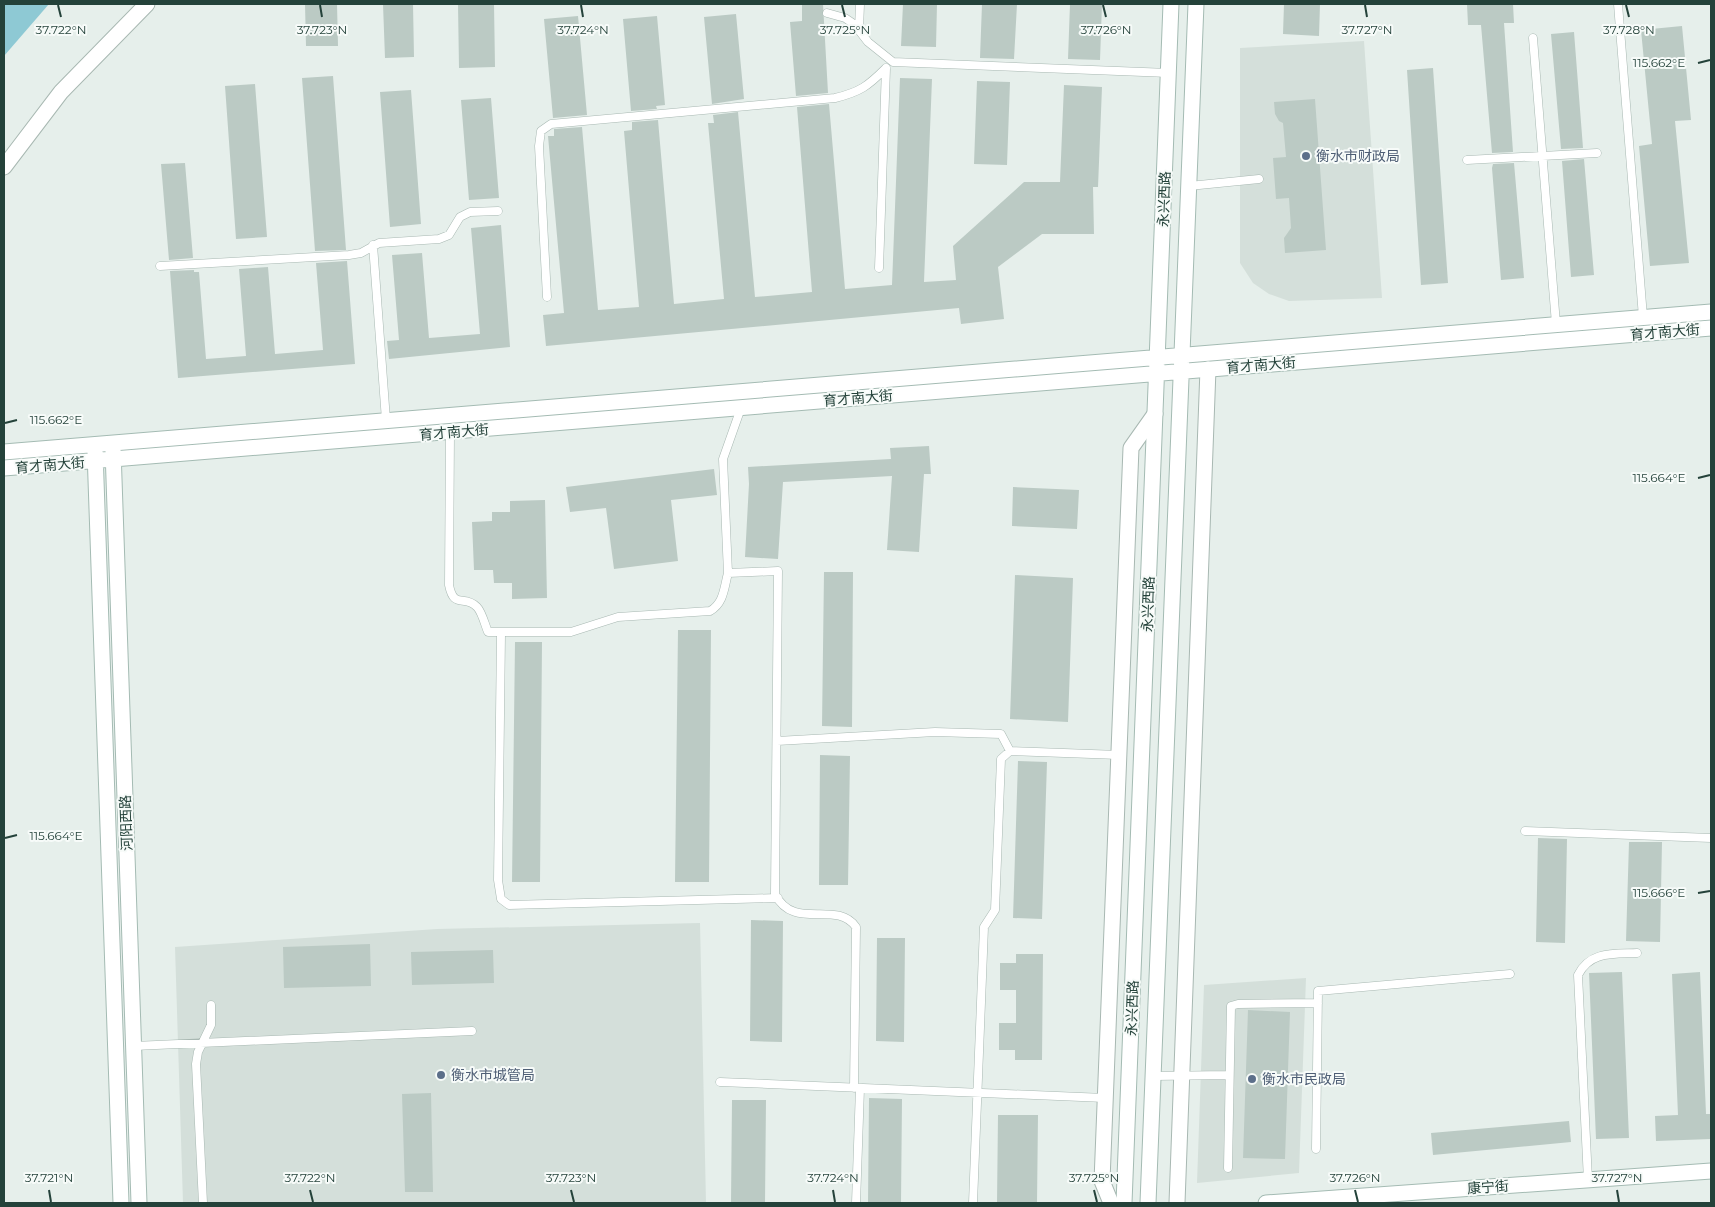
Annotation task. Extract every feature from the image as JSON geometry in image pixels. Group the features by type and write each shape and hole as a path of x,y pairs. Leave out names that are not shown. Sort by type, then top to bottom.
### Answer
{"main road":[{"path":"4,167 61,92 147,4"},
{"name":"永兴西路","path":"1124,1203 1171,4"},
{"name":"永兴西路","path":"1148,1203 1196,4"},
{"name":"育才南大街","path":"4,452 1711,312"},
{"name":"育才南大街","path":"4,468 1711,328"},
{"path":"1177,1203 1208,369"},
{"path":"1111,1203 1102,1181 1131,448 1155,414"},
{"name":"河阳西路","path":"113,443 139,1203"},
{"name":"河阳西路","path":"95,444 121,1203"},
{"name":"康宁街","path":"1266,1203 1711,1171"}],"lane":[{"path":"859,29 860,4"},
{"path":"1618,4 1643,317"},
{"path":"827,13 845,18 859,29 868,42 893,62 1169,73"},
{"path":"1533,38 1556,324"},
{"path":"547,297 539,146 541,131 551,124 835,98 855,93 868,86 893,62"},
{"path":"880,268 886,68"},
{"path":"1467,160 1597,153"},
{"path":"1189,186 1259,179"},
{"path":"160,266 350,255 361,253 373,245 438,239 449,235 460,217 470,212 498,211"},
{"path":"373,245 386,420"},
{"path":"450,432 449,585 451,596 456,601 470,602 479,608 488,632 500,634 571,632 618,616 710,611 717,606 721,600 728,573 723,459 741,408"},
{"path":"728,573 778,571 775,889 778,898 795,914 841,916 851,920 856,927 856,1203"},
{"path":"500,634 498,880 501,899 509,905 778,898"},
{"path":"777,740 935,732 1001,734 1010,751"},
{"path":"973,1203 984,927 995,910 1001,759 1010,751 1119,756"},
{"path":"1525,831 1711,838"},
{"path":"1588,1180 1578,974 1582,966 1601,954 1637,952"},
{"path":"1316,1149 1318,990 1510,974"},
{"path":"1228,1168 1231,1006 1238,1004 1318,1003"},
{"path":"203,1203 196,1064 201,1043 211,1025 211,1005"},
{"path":"134,1046 472,1031"},
{"path":"1154,1076 1230,1075"},
{"path":"720,1082 1105,1098"}],"shaded area":[{"name":"衡水市财政局","path":"1364,41 1382,298 1289,301 1269,294 1253,283 1240,263 1240,48"},
{"name":"衡水市城管局","path":"700,923 706,1203 183,1203 175,947 437,929"},
{"name":"衡水市民政局","path":"1306,978 1299,1173 1197,1183 1204,985"}],"water":[{"path":"4,4 49,4 4,56"}],"building":[{"path":"305,4 337,4 338,46 306,46"},
{"path":"383,4 413,4 414,57 385,58"},
{"path":"458,4 494,4 495,67 459,68"},
{"path":"802,4 823,4 828,93 796,96 790,22 802,21"},
{"path":"903,4 937,4 936,47 901,46"},
{"path":"982,4 1017,4 1014,59 980,58"},
{"path":"1070,4 1102,4 1100,60 1068,59"},
{"path":"1284,4 1320,4 1319,36 1283,34"},
{"path":"1467,4 1513,4 1514,23 1504,23 1513,152 1492,153 1481,25 1468,25"},
{"path":"736,14 744,99 712,104 704,17"},
{"path":"578,16 587,115 553,118 544,19"},
{"path":"657,16 665,105 656,106 657,109 631,111 623,19"},
{"path":"1682,26 1691,120 1675,121 1689,263 1650,266 1639,146 1652,144 1641,30"},
{"path":"1574,32 1583,148 1561,149 1551,34"},
{"path":"1433,68 1448,283 1421,285 1407,70"},
{"path":"333,76 346,250 315,251 302,78"},
{"path":"900,78 932,79 924,282 956,280 953,246 1024,182 1060,182 1064,85 1102,87 1098,187 1093,187 1094,234 1042,234 998,267 1004,319 961,324 959,308 546,346 543,315 564,313 548,136 554,136 554,129 582,127 598,310 639,307 624,131 632,130 632,122 658,120 674,304 724,299 708,123 714,123 713,115 738,112 755,297 812,292 797,107 829,104 845,289 892,285"},
{"path":"977,81 1010,82 1007,165 974,164"},
{"path":"255,84 267,237 236,239 225,86"},
{"path":"411,90 421,224 390,227 380,92"},
{"path":"491,98 499,198 469,200 461,100"},
{"path":"1315,99 1326,250 1285,253 1284,238 1291,228 1289,198 1276,199 1273,158 1286,157 1283,123 1279,121 1275,114 1274,102"},
{"path":"1584,159 1594,275 1571,277 1562,161"},
{"path":"185,163 193,258 169,260 161,164"},
{"path":"1514,163 1524,278 1501,280 1492,168 1493,164"},
{"path":"501,225 510,347 389,359 387,341 399,340 392,255 422,253 429,338 480,334 471,228"},
{"path":"347,261 355,364 178,378 170,271 194,270 194,272 199,272 206,359 246,356 239,269 268,267 275,354 323,350 316,263"},
{"path":"929,446 931,474 924,474 919,552 887,550 892,476 783,482 778,559 745,557 749,484 748,467 891,459 890,448"},
{"path":"714,469 717,495 671,500 678,561 614,569 606,508 570,512 566,487"},
{"path":"1013,487 1079,490 1077,529 1012,526"},
{"path":"545,500 547,598 512,599 512,583 494,583 493,570 474,570 472,522 492,521 492,512 510,512 510,501"},
{"path":"824,572 853,572 852,727 822,726"},
{"path":"1015,575 1073,578 1068,722 1010,719"},
{"path":"678,630 711,630 709,882 675,882"},
{"path":"515,642 542,642 540,882 512,882"},
{"path":"820,755 850,756 848,885 819,885"},
{"path":"1018,761 1047,762 1042,919 1013,918"},
{"path":"1538,838 1567,839 1565,943 1536,942"},
{"path":"1629,842 1662,842 1660,942 1626,941"},
{"path":"751,920 783,921 782,1042 750,1041"},
{"path":"877,938 905,938 904,1042 876,1041"},
{"path":"370,944 371,986 284,988 283,947"},
{"path":"493,950 494,983 412,985 411,952"},
{"path":"1016,954 1043,954 1042,1060 1015,1060 1015,1050 999,1050 999,1023 1016,1023 1016,990 1000,990 1000,963 1016,963"},
{"path":"1622,972 1629,1138 1596,1139 1589,973"},
{"path":"1700,972 1706,1114 1711,1114 1711,1139 1656,1141 1655,1116 1678,1115 1672,974"},
{"path":"1248,1010 1290,1012 1285,1159 1243,1158"},
{"path":"431,1093 433,1192 405,1192 402,1094"},
{"path":"869,1098 902,1099 901,1203 868,1203"},
{"path":"732,1100 766,1100 765,1203 731,1203"},
{"path":"998,1115 1038,1115 1037,1203 997,1203"},
{"path":"1569,1121 1571,1142 1433,1155 1431,1133"}],"place":[{"name":"衡水市财政局","path":"1306,156"},
{"name":"衡水市城管局","path":"441,1075"},
{"name":"衡水市民政局","path":"1252,1079"}]}
